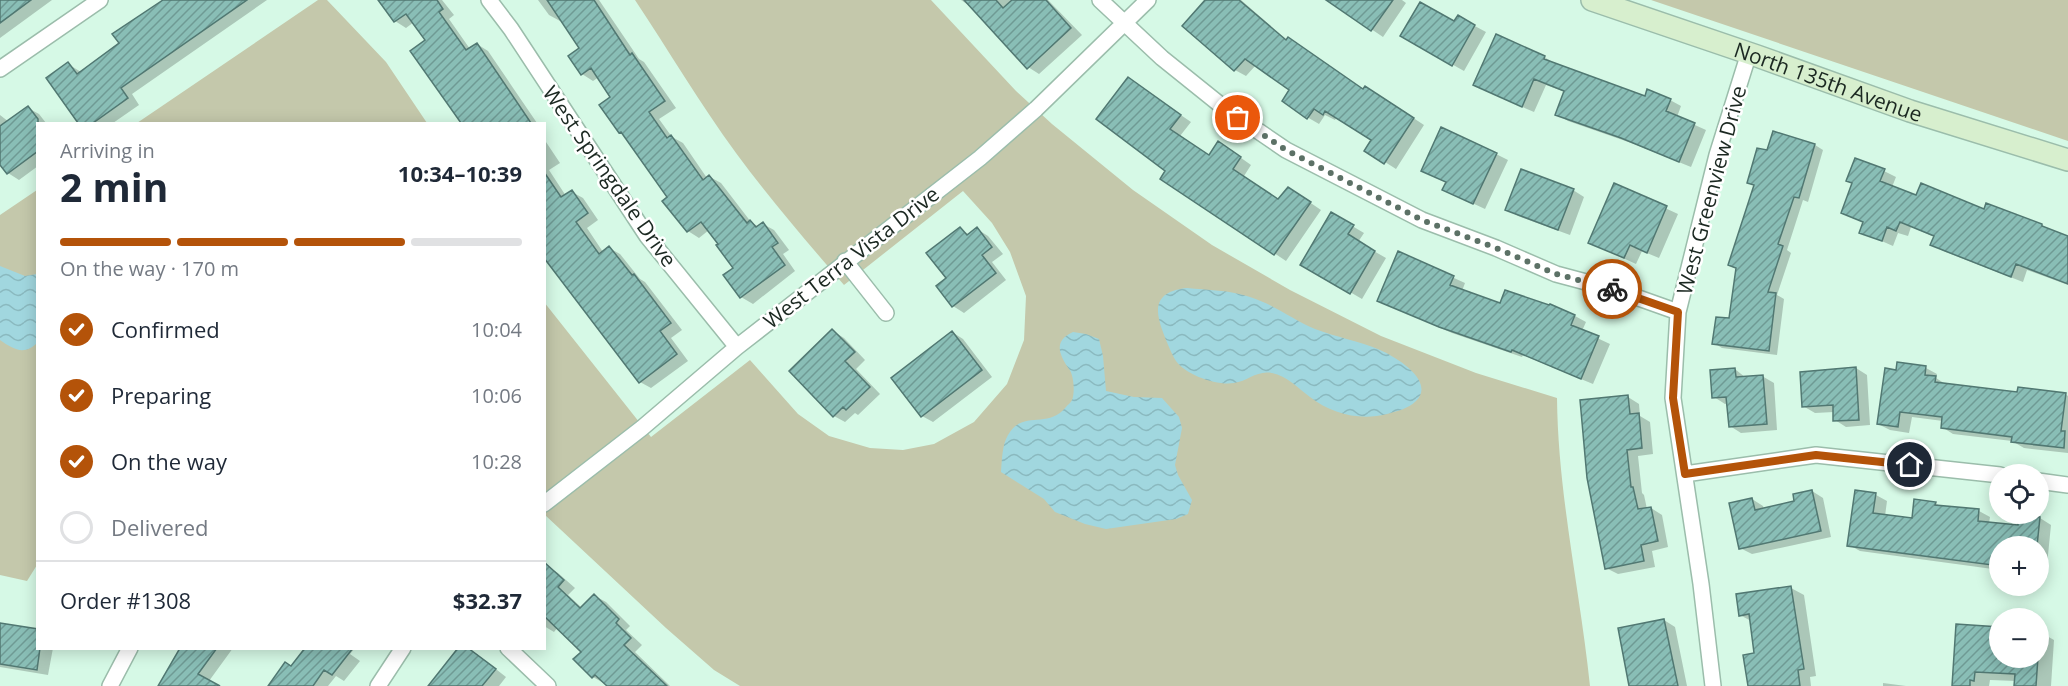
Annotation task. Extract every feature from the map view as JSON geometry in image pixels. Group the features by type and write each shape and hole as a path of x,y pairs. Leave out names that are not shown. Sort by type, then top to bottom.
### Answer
{"street":[{"path":"0,69 100,0"},
{"name":"West Springdale Drive","path":"489,0 511,29 647,236 737,346"},
{"path":"1100,0 1162,58 1223,107 1286,150 1422,220 1556,274 1616,290 1678,312"},
{"name":"West Terra Vista Drive","path":"546,502 642,428 737,346 980,158 1036,109 1148,0"},
{"name":"North 135th Avenue","path":"1592,0 1910,111 2068,160"},
{"name":"West Greenview Drive","path":"1713,686 1673,398 1678,312 1717,155 1749,53"},
{"path":"845,261 886,313"},
{"path":"1685,474 1816,455 1989,474"},
{"path":"2049,482 2068,485"},
{"path":"110,686 129,650"},
{"path":"378,686 402,650"},
{"path":"510,650 548,686"}],"green space":[{"path":"318,0 327,0 386,62 426,122 138,122"},
{"path":"635,0 931,0 1016,91 1052,124 1133,190 1212,245 1290,290 1381,336 1476,373 1557,398 1565,506 1590,686 740,686 714,670 546,516 546,305 651,437 750,360 798,414 829,436 870,448 903,450 934,444 974,422 1007,384 1024,340 1026,296 1010,252 992,223 963,191 844,285 775,204 697,97"},
{"path":"1651,0 2068,0 2068,141"},
{"path":"36,191 36,567 27,581 0,575 0,215"}],"water":[{"path":"0,266 25,276 36,274 36,344 28,349 18,350 0,340"},
{"path":"1187,288 1250,297 1315,329 1380,350 1412,371 1418,378 1421,393 1413,404 1402,409 1367,417 1337,412 1328,408 1287,380 1272,373 1257,374 1239,382 1227,383 1219,383 1194,375 1176,361 1164,335 1158,311 1164,296"},
{"path":"1073,332 1099,339 1106,391 1134,397 1162,398 1179,417 1182,428 1175,465 1192,500 1188,514 1176,519 1106,529 1085,524 1055,512 1044,499 1001,472 1005,443 1014,427 1021,423 1059,414 1071,401 1074,393 1073,380 1061,353 1060,344"}],"building":[{"path":"0,0 31,0 0,23"},
{"path":"163,0 247,0 121,88 128,98 94,122 77,122 46,78 68,62 77,74 119,43 112,34"},
{"path":"378,0 437,0 443,9 439,12 466,50 477,43 530,122 460,122 410,51 425,40 406,14 394,22"},
{"path":"547,0 594,0 630,55 632,53 665,101 649,112 667,138 671,135 703,180 709,175 747,223 750,220 756,227 763,222 778,243 772,247 785,265 740,298 723,275 733,268 716,245 718,244 701,222 687,232 662,201 667,197 599,105 610,97 591,68 581,75 568,56 579,48"},
{"path":"964,0 996,0 1003,8 1012,0 1046,0 1071,28 1027,69"},
{"path":"1205,0 1239,0 1286,40 1288,37 1363,89 1365,86 1414,118 1384,164 1364,151 1371,140 1325,111 1323,115 1314,109 1307,119 1282,101 1289,90 1245,59 1234,71 1182,26"},
{"path":"1326,0 1393,0 1371,31"},
{"path":"1420,2 1454,21 1458,15 1475,25 1452,66 1400,36"},
{"path":"1496,34 1545,56 1544,59 1645,96 1647,89 1671,99 1666,111 1695,123 1679,162 1621,138 1555,115 1564,91 1534,79 1522,107 1473,85"},
{"path":"1128,77 1181,115 1170,129 1209,155 1218,141 1241,157 1233,169 1278,199 1288,187 1311,202 1274,255 1160,179 1165,171 1096,119"},
{"path":"28,106 38,119 36,122 36,152 7,174 0,165 0,126"},
{"path":"1441,127 1497,153 1473,204 1442,190 1446,182 1421,171"},
{"path":"1773,131 1815,144 1799,198 1794,197 1778,244 1783,246 1768,292 1776,293 1769,351 1712,344 1716,317 1729,318 1736,268 1728,265 1754,185 1747,183 1757,148 1767,150"},
{"path":"1855,158 1885,169 1880,181 1916,195 1921,183 1984,209 1986,203 2068,236 2068,284 2016,264 2011,277 1930,245 1934,236 1900,222 1896,231 1887,227 1882,241 1859,233 1863,222 1841,213 1852,183 1846,181"},
{"path":"1521,169 1574,189 1558,230 1505,210"},
{"path":"546,175 561,197 572,190 588,213 576,222 599,254 609,246 632,275 634,274 671,323 660,331 677,354 639,383 546,261"},
{"path":"1614,183 1667,206 1647,253 1630,245 1624,258 1588,243"},
{"path":"1331,212 1354,225 1348,234 1375,251 1350,294 1300,265"},
{"path":"960,227 967,235 977,227 992,247 982,255 996,273 952,307 936,286 946,278 926,253"},
{"path":"1398,251 1454,276 1450,285 1500,303 1505,290 1550,304 1575,315 1571,325 1599,336 1581,379 1512,350 1511,352 1439,327 1377,301"},
{"path":"832,329 855,352 845,361 870,387 846,410 843,407 833,417 789,371"},
{"path":"952,331 982,370 921,417 891,378"},
{"path":"1897,362 1926,366 1925,375 1936,376 1935,382 2017,392 2018,387 2066,393 2061,431 2065,431 2064,448 2011,442 2012,437 1941,428 1942,417 1900,412 1898,427 1877,424 1885,368 1896,370"},
{"path":"1856,367 1859,420 1833,421 1833,405 1802,407 1800,372"},
{"path":"1735,368 1736,377 1763,375 1767,424 1729,427 1726,397 1712,398 1710,370"},
{"path":"1628,395 1630,414 1639,413 1642,448 1627,450 1631,487 1633,487 1638,509 1651,507 1658,541 1641,545 1644,561 1605,569 1587,478 1580,400"},
{"path":"1812,490 1821,531 1739,549 1729,503 1752,498 1755,510 1794,501 1793,494"},
{"path":"1855,490 1876,493 1873,513 1912,518 1914,499 1936,502 1935,505 1979,509 1978,521 1989,522 1989,524 2039,524 2038,536 1989,536 1989,565 1847,546"},
{"path":"546,564 564,580 558,587 580,608 594,594 619,619 616,623 631,638 624,645 667,686 607,686 595,675 592,678 573,659 581,652 546,618"},
{"path":"1791,586 1804,669 1798,670 1800,686 1748,686 1743,655 1754,653 1749,614 1739,616 1736,594"},
{"path":"1664,619 1678,686 1629,686 1618,628"},
{"path":"0,623 36,629 36,650 40,650 37,670 0,664"},
{"path":"1956,624 1989,626 1989,668 2037,668 2036,686 2014,686 2015,674 1975,672 1974,681 1970,680 1970,686 1952,686"},
{"path":"179,650 216,650 198,674 220,686 158,686"},
{"path":"303,650 351,650 332,675 324,670 313,686 268,686 285,662 291,666"},
{"path":"456,650 471,650 496,669 482,686 428,686"}],"way so far":[{"path":"1238,118 1286,150 1422,220 1556,274 1612,289"}],"route":[{"path":"1612,289 1678,312 1673,398 1685,474 1816,455 1910,465"}]}
